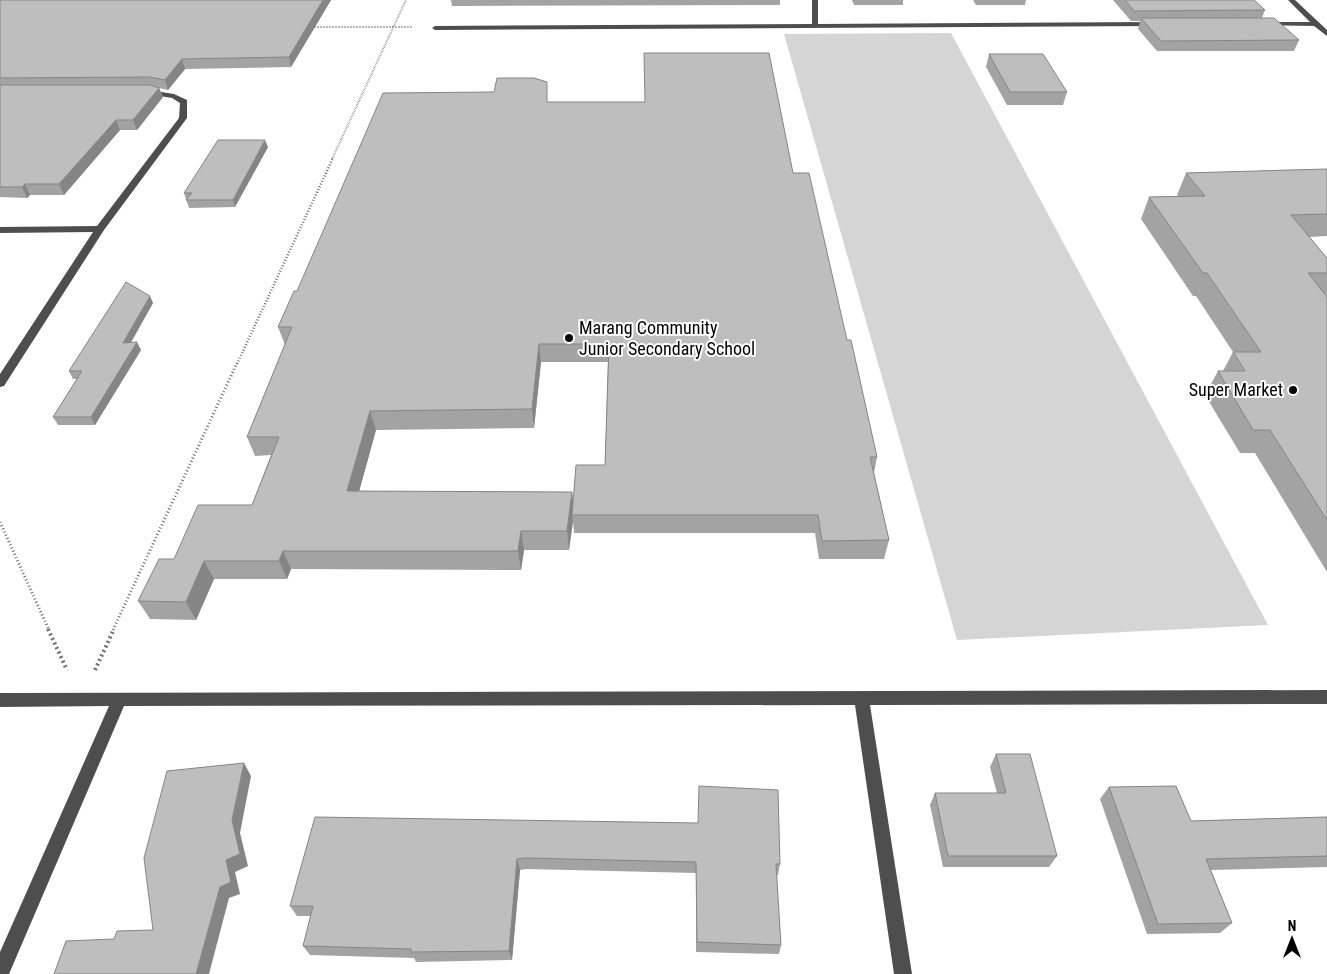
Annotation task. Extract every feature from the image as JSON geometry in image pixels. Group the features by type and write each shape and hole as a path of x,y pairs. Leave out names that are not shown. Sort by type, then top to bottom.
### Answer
{"street":[{"path":"814,0 815,25"},
{"path":"1291,0 1314,24 1327,34"},
{"path":"436,28 1164,24"},
{"path":"1254,24 1314,24"},
{"path":"0,384 100,229 183,118 184,102 174,96 154,91 134,91"},
{"path":"0,230 100,229"},
{"path":"0,700 862,700 1327,697"},
{"path":"862,700 903,974"},
{"path":"0,973 119,701"}],"path":[{"path":"81,700 406,0"},
{"path":"306,27 394,26"},
{"path":"0,522 81,700"}],"shaded area":[{"path":"951,33 1268,625 957,640 784,34"}],"building":[{"path":"0,0 323,0 289,57 182,59 165,80 150,77 0,78"},
{"path":"1125,0 1254,0 1265,10 1134,11"},
{"path":"1141,18 1274,18 1299,40 1161,41"},
{"name":"Marang Community Junior Secondary School","path":"644,53 769,53 793,173 809,173 847,340 851,340 877,457 870,457 889,540 822,541 818,515 572,515 576,465 605,465 609,344 539,344 532,409 370,411 347,491 572,492 567,531 521,531 518,551 283,551 279,561 204,561 186,602 138,601 159,559 174,559 198,505 252,505 279,437 247,437 292,327 278,327 294,291 297,291 383,93 494,92 497,78 534,78 547,82 547,102 645,102"},
{"path":"989,54 1043,54 1067,92 1010,92"},
{"path":"0,85 150,85 159,88 133,120 116,120 59,184 25,184 22,187 0,187"},
{"path":"218,140 265,140 233,200 186,200 192,193 184,193"},
{"path":"1327,169 1327,214 1291,215 1327,258 1327,273 1308,273 1327,297 1327,520 1270,430 1253,430 1218,371 1245,371 1233,352 1261,352 1207,273 1203,273 1149,197 1205,196 1186,173"},
{"path":"126,282 150,296 123,343 137,342 91,417 53,417 82,371 69,371"},
{"path":"996,754 1030,754 1057,856 948,856 935,793 1006,793"},
{"path":"244,763 232,820 240,854 226,860 231,882 220,887 196,974 54,974 66,941 114,939 117,931 153,930 144,858 167,771"},
{"path":"699,786 778,790 780,864 776,864 781,945 697,942 696,862 524,858 517,859 509,951 411,952 411,949 303,946 313,906 290,906 315,817 698,823"},
{"path":"1176,786 1191,821 1327,817 1327,856 1206,859 1232,923 1158,924 1109,787"}],"place":[{"name":"Marang Community Junior Secondary School","path":"569,338"},
{"name":"Super Market","path":"1293,390"}]}
